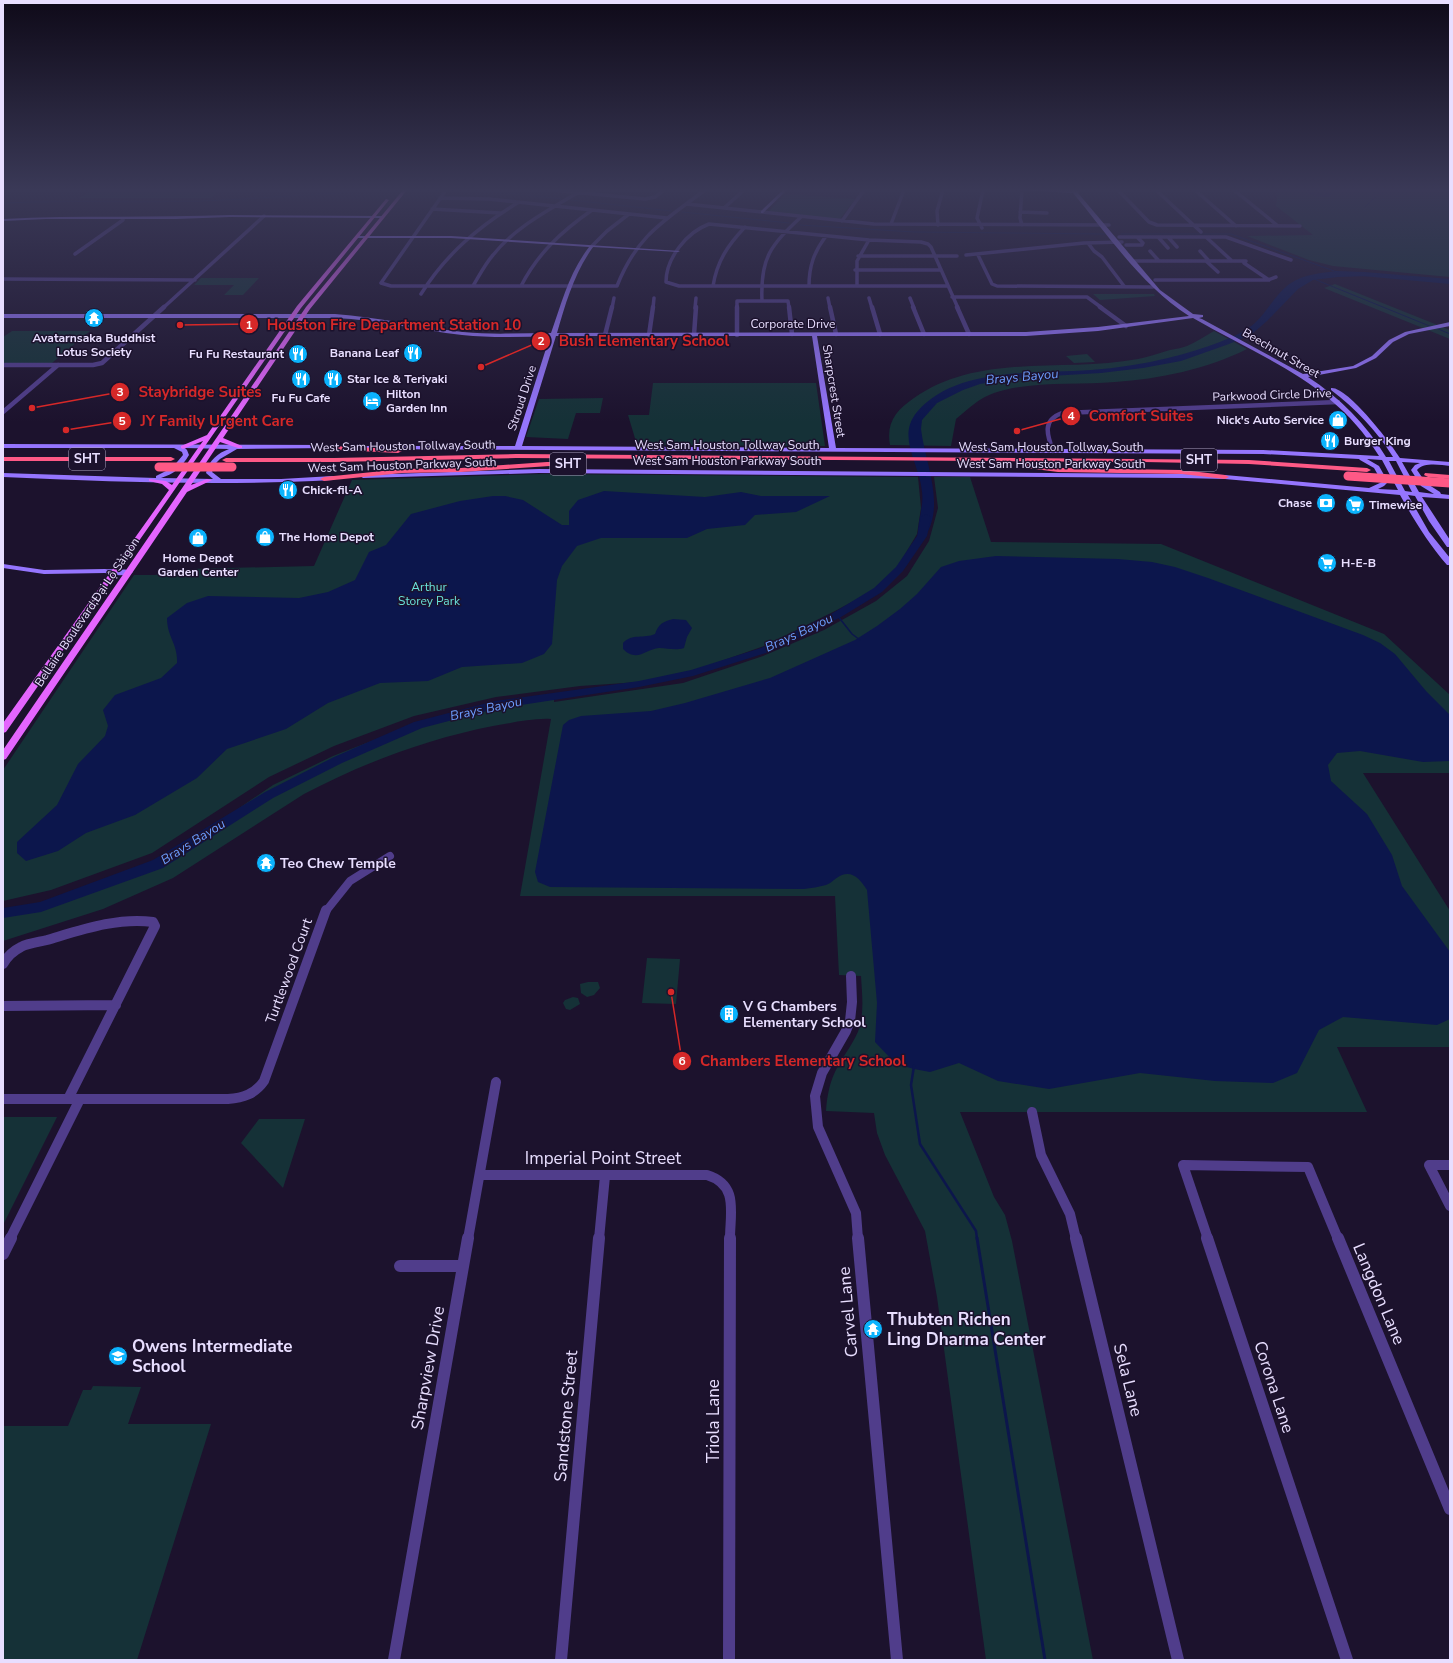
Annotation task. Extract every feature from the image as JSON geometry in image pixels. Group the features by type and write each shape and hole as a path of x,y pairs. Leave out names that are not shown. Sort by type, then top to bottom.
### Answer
{"highway":[{"path":"318,447 385,451 600,454 611,457"},
{"path":"1030,463 1040,456 1184,452"},
{"name":"West Sam Houston Tollway South","path":"3,458 226,460 611,457 939,458 1030,463 1218,468 1450,483"},
{"name":"West Sam Houston Tollway South","path":"3,466 232,467 547,464 903,458"},
{"name":"West Sam Houston Tollway South","path":"1030,463 1218,461 1367,470 1450,477"},
{"path":"1030,463 1058,470 1182,472 1225,477"},
{"path":"324,479 402,472 461,470 547,464"}],"main road":[{"name":"Bellaire Boulevard;Đại Lộ Sàigòn","path":"3,729 114,573 292,316 331,268"},
{"path":"336,273 337,268"},
{"name":"Bellaire Boulevard;Đại Lộ Sàigòn","path":"3,757 303,316 341,268"},
{"name":"Stroud Drive","path":"518,448 569,286 577,268"},
{"name":"Beechnut Street","path":"1137,268 1164,297 1228,333 1270,352 1310,375 1349,402 1379,431 1398,460 1424,508 1450,545"},
{"name":"Beechnut Street","path":"1145,268 1172,296 1198,317"},
{"path":"1145,277 1154,278"},
{"path":"309,293 320,293"},
{"path":"1164,297 1172,296"},
{"name":"Corporate Drive","path":"3,316 303,316 361,318 457,333 481,335 1052,333 1198,317"},
{"path":"1301,376 1354,367 1374,358 1391,341 1407,333 1439,325 1450,324"},
{"name":"Sharpcrest Street","path":"814,334 833,450"},
{"name":"Beechnut Street","path":"1250,344 1262,354 1301,376 1338,402 1366,430 1430,541 1450,563"},
{"path":"1262,354 1270,352"},
{"path":"262,361 265,364 263,368 266,371"},
{"path":"256,370 260,372 256,379 258,383"},
{"path":"233,402 236,404 233,412 237,414"},
{"path":"1338,402 1349,402"},
{"path":"1366,430 1379,431"},
{"path":"183,446 209,437"},
{"path":"220,439 227,444 240,447"},
{"name":"West Sam Houston Parkway South","path":"3,446 833,450 903,458 939,458 1053,451 1263,452 1354,456 1450,464"},
{"path":"151,480 172,472 180,464 186,455 185,451 175,447"},
{"path":"219,480 208,473 210,469 221,454 240,447"},
{"path":"1354,456 1373,455 1378,449"},
{"path":"1391,449 1408,459 1430,463"},
{"path":"1354,456 1377,467 1385,482 1382,485 1370,490"},
{"path":"1430,463 1415,468 1416,476 1425,487 1450,497"},
{"name":"West Sam Houston Parkway South","path":"3,475 68,479 219,480 324,479 383,475 539,471 1225,477 1450,497"},
{"path":"151,480 164,482 172,489"},
{"path":"185,491 209,480"},
{"path":"1383,491 1407,502"},
{"path":"1424,508 1426,500 1442,496"},
{"path":"3,566 39,576 105,575 129,572"},
{"path":"3,572 17,571"},
{"path":"3,729 23,728"}],"street":[{"path":"3,365 93,365 102,363 208,268"},
{"path":"390,268 380,283 384,285 425,286 617,286 624,268"},
{"path":"421,294 425,286 439,268"},
{"path":"472,286 484,268"},
{"path":"521,286 531,268"},
{"path":"669,268 666,280 670,284 679,286 948,286"},
{"path":"713,286 716,268"},
{"path":"762,301 761,286 763,268"},
{"path":"809,268 809,286"},
{"path":"984,268 992,284 997,286 1153,286"},
{"path":"1110,268 1124,286"},
{"path":"1214,268 1218,272"},
{"path":"1251,268 1269,280"},
{"path":"857,286 855,270 941,270 969,334"},
{"path":"1154,278 1269,280 1276,277 1270,274"},
{"path":"3,279 195,280"},
{"path":"952,297 1088,297 1126,326"},
{"path":"606,335 614,298"},
{"path":"649,335 654,298"},
{"path":"694,334 696,298"},
{"name":"Sharpcrest Street","path":"828,298 836,334"},
{"path":"869,298 880,334"},
{"path":"910,298 924,334"},
{"path":"737,334 736,301 788,302 792,334"},
{"path":"3,412 58,365"},
{"name":"Parkwood Circle Drive","path":"1053,451 1047,435 1047,427 1052,418 1062,413 1338,402"},
{"name":"Turtlewood Court","path":"3,1099 228,1099 248,1096 255,1092 264,1080 326,910 350,881 390,856"},
{"path":"3,964 8,956 21,947 126,921 142,920 153,922 155,926 68,1099"},
{"name":"Carvel Lane","path":"851,976 852,1002 850,1021 846,1031 822,1073 815,1096 818,1127 856,1213 897,1660"},
{"path":"3,1006 116,1006"},
{"name":"Sharpview Drive","path":"394,1660 496,1082"},
{"path":"3,1254 80,1099"},
{"name":"Sela Lane","path":"1032,1112 1041,1155 1070,1214 1178,1660"},
{"name":"Corona Lane","path":"1226,1166 1183,1165 1347,1660"},
{"path":"1450,1166 1429,1165 1450,1206"},
{"name":"Langdon Lane","path":"1226,1166 1308,1167 1450,1509"},
{"name":"Imperial Point Street","path":"480,1175 707,1175 717,1178 724,1183"},
{"name":"Sandstone Street","path":"561,1660 605,1176"},
{"name":"Triola Lane","path":"724,1183 728,1189 730,1197 730,1660"},
{"path":"400,1266 463,1266"}],"green space":[{"path":"1350,268 1450,268 1450,277"},
{"path":"201,278 259,278 243,295 224,295 234,285 194,285"},
{"path":"1335,284 1450,330 1450,339 1324,288"},
{"path":"1093,294 1154,294 1155,296 1100,300"},
{"path":"12,331 90,331 52,363 3,363 3,337"},
{"path":"1214,331 1247,349 1216,362 1166,376 1132,381 1037,385 1007,389 983,398 956,419 951,446 890,445 889,437 891,424 897,412 902,407 914,398 939,384 966,374 1023,366 1081,365 1138,359 1187,346"},
{"path":"1087,354 1095,362 1074,363 1066,356"},
{"path":"653,383 816,383 825,446 637,445 628,415 649,415"},
{"path":"603,398 600,413 576,413 568,439 526,437 539,399"},
{"name":"Arthur Storey Park","path":"543,474 918,477 921,508 917,534 898,566 876,589 764,646 693,671 639,682 580,686 496,697 414,716 334,746 269,777 152,853 51,890 3,901 3,770 134,575 155,575 187,569 314,566 352,480"},
{"path":"934,477 970,477 991,542 1161,544 1384,634 1450,695 1450,773 1363,773 1450,911 1450,1047 1337,1047 1367,1112 960,1112 994,1197 1005,1215 1012,1241 1093,1660 986,1660 937,1297 925,1231 885,1155 877,1133 874,1113 826,1111 831,1082 838,1066 858,1032 862,1007 861,976 839,975 835,896 520,896 551,719 537,719 468,731 420,745 372,762 304,794 173,878 103,909 3,941 3,912 42,904 150,865 188,843 273,785 333,756 415,724 495,704 554,696 554,702 683,683 763,656 824,630 876,601 907,576 929,541 938,508"},
{"path":"647,958 680,959 676,1004 642,1003"},
{"path":"598,982 600,988 594,995 587,997 581,993 580,984"},
{"path":"573,997 578,998 580,1004 570,1010 566,1009 563,1003 565,1000"},
{"path":"3,1117 57,1117 3,1225"},
{"path":"259,1119 305,1119 283,1188 241,1143"},
{"path":"93,1386 141,1387 128,1424 211,1424 137,1660 3,1660 3,1426 68,1426 83,1390 91,1390"}],"water":[{"path":"1337,271 1450,279 1450,283 1370,276 1338,277 1313,280 1298,289 1252,334 1181,361 1143,368 1101,373 1016,378 980,384 963,390 937,403 922,420 921,429 932,483 934,510 926,535 918,533 922,492 911,451 909,431 911,421 917,412 933,397 953,387 998,375 1120,367 1159,360 1201,349 1226,340 1247,329 1255,323 1286,287 1296,280 1319,273"},
{"path":"604,491 705,497 741,492 761,496 830,496 796,512 755,515 745,525 707,529 687,538 601,538 577,546 562,566 557,580 552,644 544,654 522,663 462,667 428,681 380,683 328,703 286,729 227,749 197,778 135,815 86,833 58,851 26,861 17,853 17,842 57,805 78,764 105,736 108,726 103,710 115,695 161,678 177,663 176,651 167,625 167,618 187,603 208,596 299,598 328,592 355,580 369,552 386,545 411,514 460,501 493,496 505,496 523,500 562,525 569,525 569,511 578,500"},
{"path":"996,556 1118,559 1152,562 1175,567 1363,635 1380,643 1395,654 1426,691 1450,715 1450,761 1423,762 1360,751 1337,753 1328,765 1331,781 1367,814 1392,855 1402,886 1450,952 1450,1019 1437,1025 1343,1017 1319,1030 1297,1073 1273,1083 1215,1081 1140,1073 1049,1089 998,1081 959,1063 930,1072 896,1064 875,1042 877,1003 867,890 860,880 850,874 842,875 826,885 804,889 550,887 538,882 535,872 563,725 569,720 581,716 651,711 685,703 770,678 855,640 877,626 917,594 941,567 959,561"},
{"path":"673,619 686,620 692,628 687,637 684,648 659,648 637,655 628,653 623,649 623,643 630,638 655,634 658,627"}],"waterway":[{"path":"1325,268 1337,272"},
{"name":"Brays Bayou","path":"1353,274 1450,282"},
{"path":"1314,279 1432,327"},
{"path":"1436,328 1450,334"},
{"name":"Brays Bayou","path":"3,913 41,907 158,864 269,795 338,760 418,725 495,705 639,684 693,673 765,650 837,615 878,590 900,569 922,536 926,517"},
{"path":"837,615 852,634 860,640"},
{"path":"914,1066 911,1085 920,1144 976,1231 977,1239"},
{"path":"977,1238 1045,1660"}],"place":[{"name":"Avatarnsaka Buddhist Lotus Society","path":"94,318"},
{"name":"Houston Fire Department Station 10","path":"180,325"},
{"name":"Banana Leaf","path":"413,353"},
{"name":"Fu Fu Restaurant","path":"298,354"},
{"name":"Bush Elementary School","path":"481,367"},
{"name":"Fu Fu Cafe","path":"301,379"},
{"name":"Star Ice & Teriyaki","path":"333,379"},
{"name":"Hilton Garden Inn","path":"372,401"},
{"name":"Staybridge Suites","path":"32,408"},
{"name":"Nick's Auto Service","path":"1338,420"},
{"name":"JY Family Urgent Care","path":"66,430"},
{"name":"Comfort Suites","path":"1017,431"},
{"name":"Burger King","path":"1330,441"},
{"name":"Chick-fil-A","path":"288,490"},
{"name":"Chase","path":"1326,503"},
{"name":"Timewise","path":"1355,505"},
{"name":"The Home Depot","path":"265,537"},
{"name":"Home Depot Garden Center","path":"198,538"},
{"name":"H-E-B","path":"1327,563"},
{"name":"Teo Chew Temple","path":"266,863"},
{"name":"Chambers Elementary School","path":"671,992"},
{"name":"V G Chambers Elementary School","path":"729,1014"},
{"name":"Thubten Richen Ling Dharma Center","path":"873,1329"},
{"name":"Owens Intermediate School","path":"118,1356"}]}
